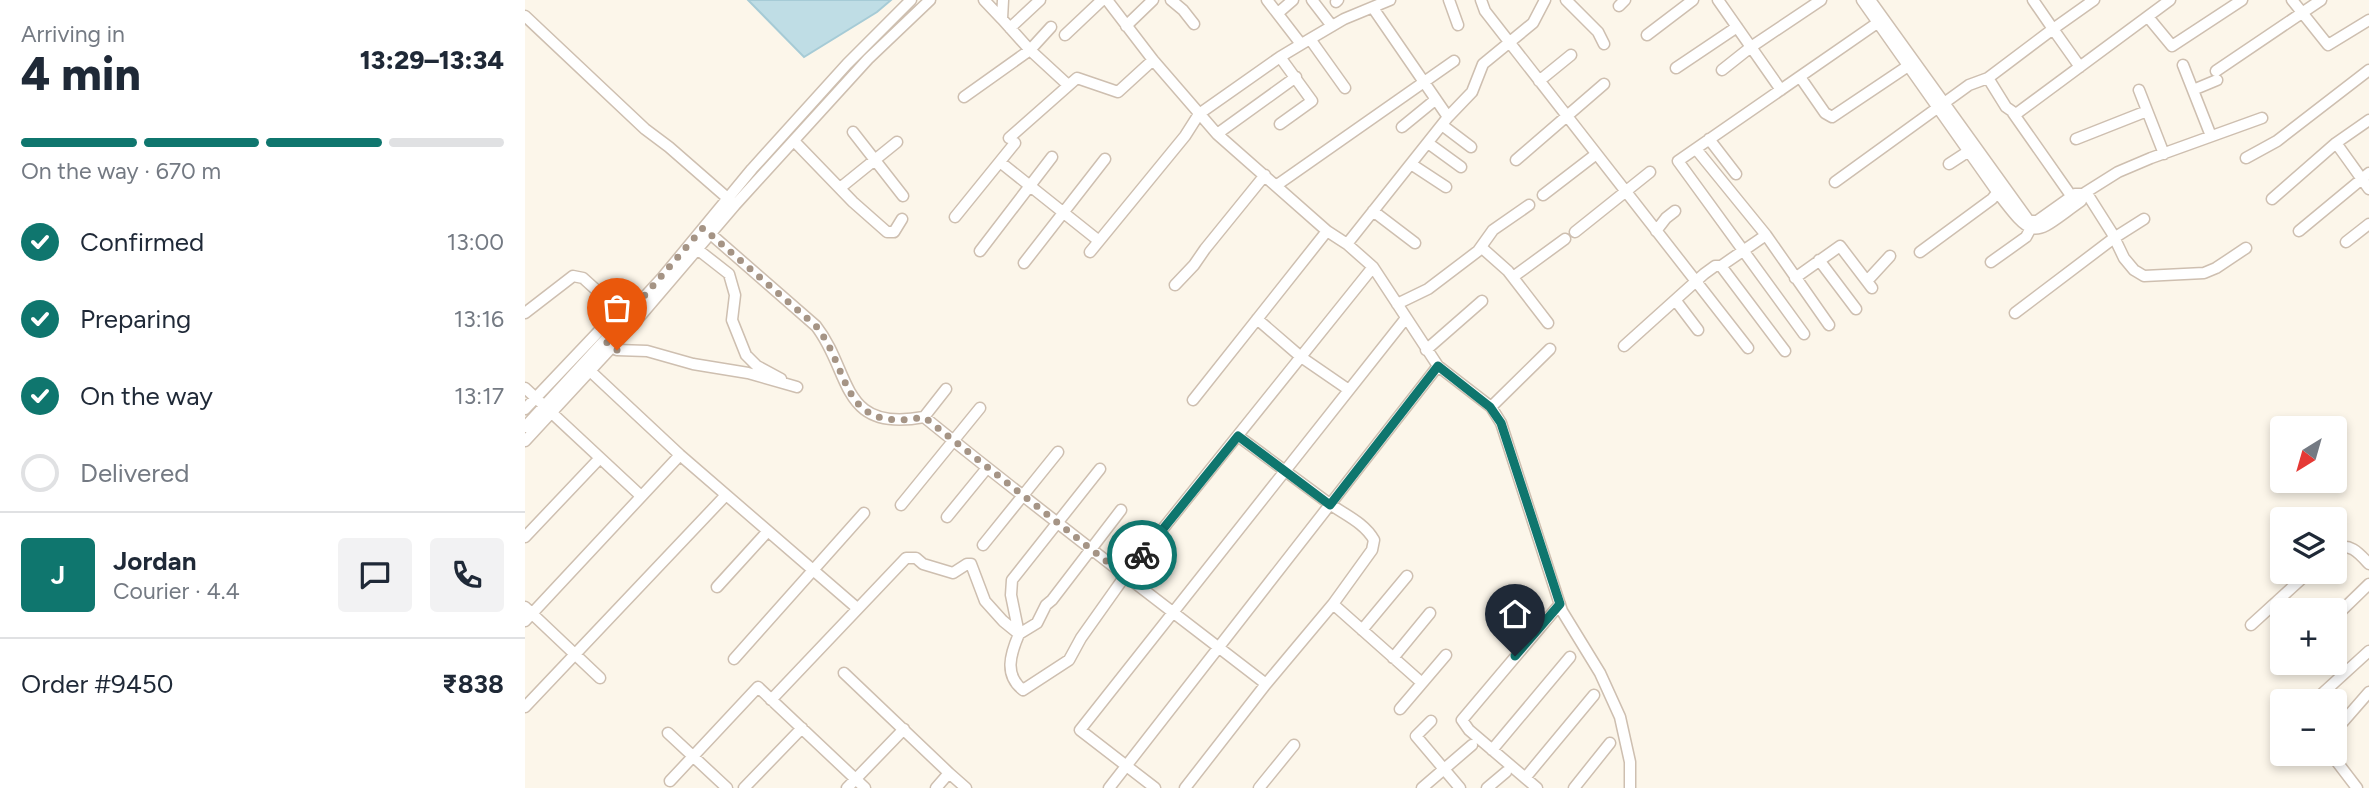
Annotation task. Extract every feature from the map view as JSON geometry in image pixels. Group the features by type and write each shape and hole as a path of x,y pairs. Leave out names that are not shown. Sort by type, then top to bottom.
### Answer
{"street":[{"path":"525,409 707,230 847,64 911,0"},
{"path":"731,201 794,141 867,59 930,0"},
{"path":"984,0 1030,50 1068,85"},
{"path":"1002,19 1003,0"},
{"path":"1010,28 1040,0"},
{"path":"1126,26 1153,0"},
{"path":"1171,0 1194,24"},
{"path":"1267,0 1345,88"},
{"path":"1278,13 1293,0"},
{"path":"1313,0 1332,26"},
{"path":"1090,252 1185,136 1199,114 1305,42 1332,26 1391,0"},
{"path":"1449,0 1458,25"},
{"path":"1481,0 1485,11 1595,155 1748,348"},
{"path":"1347,244 1445,121 1472,92 1483,64 1533,23 1545,0"},
{"path":"1566,0 1598,32 1604,44"},
{"path":"1647,35 1693,0"},
{"path":"1733,0 1720,3 1781,90"},
{"path":"1722,70 1821,0"},
{"path":"1862,0 1881,21 2001,190 2032,226 2038,230 2081,201 2084,193"},
{"path":"1870,0 1881,21"},
{"path":"2033,0 2080,67"},
{"path":"1835,182 1969,85 1988,78 2094,0"},
{"path":"2013,113 2028,107 2170,0"},
{"path":"2148,17 2172,46 2242,0"},
{"path":"2292,0 2328,45 2369,20"},
{"path":"2193,90 2321,0"},
{"path":"1065,35 1110,2 1153,60 1217,134 1327,231 1373,267 1438,366 1490,407 1501,423 1560,604 1601,673 1620,717 1630,762 1630,788"},
{"path":"1373,8 1435,100 1445,121 1471,147"},
{"path":"525,16 645,129 670,147 731,201"},
{"path":"1804,334 1678,161 1881,21"},
{"path":"964,97 1030,50 1052,27"},
{"path":"1677,68 1737,27"},
{"path":"1539,81 1571,55"},
{"path":"1280,57 1312,101 1280,124"},
{"path":"955,218 1000,162 1012,140 1068,85 1077,78 1118,92 1153,60"},
{"path":"1277,185 1454,61"},
{"path":"1800,77 1825,113 1832,117 1911,64"},
{"path":"2183,65 2211,136"},
{"path":"2246,158 2277,141 2369,71"},
{"path":"1217,134 1296,77"},
{"path":"1988,78 2071,197"},
{"path":"1515,160 1604,84"},
{"path":"2139,90 2164,153"},
{"path":"1402,127 1435,100"},
{"path":"2076,139 2147,111"},
{"path":"1991,262 2018,243 2032,226 2075,194 2084,193 2119,172 2164,153 2262,118"},
{"path":"2272,199 2336,143 2369,120"},
{"path":"853,132 902,196"},
{"path":"1709,139 1737,174"},
{"path":"794,141 887,232 894,232 902,219"},
{"path":"840,188 897,142"},
{"path":"1428,143 1461,167"},
{"path":"2336,143 2365,176 2369,188"},
{"path":"1696,149 1766,235 1829,325"},
{"path":"1949,164 1972,149"},
{"path":"1543,195 1595,155"},
{"path":"980,251 1052,157"},
{"path":"1024,263 1065,214 1105,159"},
{"path":"1000,162 1099,241"},
{"path":"1411,164 1446,187"},
{"path":"1575,232 1650,172"},
{"path":"1175,285 1195,265 1265,175"},
{"path":"2299,231 2365,176"},
{"path":"1920,251 2001,190"},
{"path":"2084,193 2124,258 2134,270 2144,276 2204,273 2246,248"},
{"path":"1397,304 1428,289 1481,247 1493,230 1529,205"},
{"path":"1373,211 1415,243"},
{"path":"1656,231 1675,211"},
{"path":"2015,313 2114,238 2144,219"},
{"path":"2346,242 2369,224"},
{"path":"525,441 548,410 697,249 707,230"},
{"path":"707,230 816,326 828,346 844,384 867,412 890,419 924,417 1266,684"},
{"path":"1193,400 1327,231"},
{"path":"1624,346 1715,266 1721,266 1766,235"},
{"path":"1513,277 1565,239"},
{"path":"1795,278 1840,246 1869,284 1890,256"},
{"path":"1481,247 1513,277 1548,323"},
{"path":"609,344 617,350 647,351 693,364 748,373 797,387 757,366 746,355 732,320 736,295 729,274 697,249"},
{"path":"1819,260 1856,309"},
{"path":"1721,266 1785,351"},
{"path":"1100,469 1012,580 1011,595 1019,634 1009,666 1015,682 1023,690 1069,660 1081,638 1125,576 1373,267"},
{"path":"525,313 573,276 583,278 623,314"},
{"path":"1426,350 1482,300"},
{"path":"1676,301 1698,330"},
{"path":"609,344 623,314"},
{"path":"1155,788 1080,730 1406,318"},
{"path":"1257,319 1301,357 1349,390"},
{"path":"1490,407 1550,349"},
{"path":"1109,788 1438,366"},
{"path":"587,368 680,455 857,608"},
{"path":"525,388 641,496"},
{"path":"924,417 946,389"},
{"path":"901,505 980,408"},
{"path":"525,427 548,410"},
{"path":"1185,788 1333,604 1372,550 1374,540 1349,516 1330,505 1238,436"},
{"path":"983,545 1059,452"},
{"path":"600,678 527,614 680,455"},
{"path":"525,537 599,459"},
{"path":"947,517 987,468"},
{"path":"525,707 726,495"},
{"path":"1019,634 1037,624 1046,605 1121,510"},
{"path":"734,659 864,513"},
{"path":"717,587 768,531"},
{"path":"2347,546 2369,564"},
{"path":"771,700 905,558 916,558 923,564 953,573 969,564 976,573 985,601 1019,634"},
{"path":"1362,630 1407,576"},
{"path":"2251,625 2296,584"},
{"path":"2347,605 2369,584"},
{"path":"1333,604 1422,683"},
{"path":"1537,788 1469,730 1462,720 1560,604"},
{"path":"1393,658 1430,613"},
{"path":"2327,689 2369,651"},
{"path":"1400,709 1446,655"},
{"path":"1492,750 1570,657"},
{"path":"844,673 966,788"},
{"path":"670,780 758,687 865,788"},
{"path":"2347,717 2369,692"},
{"path":"1525,778 1594,695"},
{"path":"1431,721 1416,736 1460,788"},
{"path":"744,788 802,728"},
{"path":"847,788 904,729"},
{"path":"669,733 727,788"},
{"path":"1574,788 1610,743"},
{"path":"1259,788 1294,745"},
{"path":"1422,788 1472,745"},
{"path":"2340,766 2357,788"},
{"path":"1487,788 1506,772"},
{"path":"936,788 949,773"}],"water":[{"path":"748,0 891,0 877,12 804,57"}],"way so far":[{"path":"617,350 605,341 703,228 816,326 823,335 844,384 867,412 890,419 924,417 1125,576 1142,555"}],"route":[{"path":"1142,555 1238,436 1330,505 1438,366 1490,407 1501,423 1560,604 1515,656"}]}
